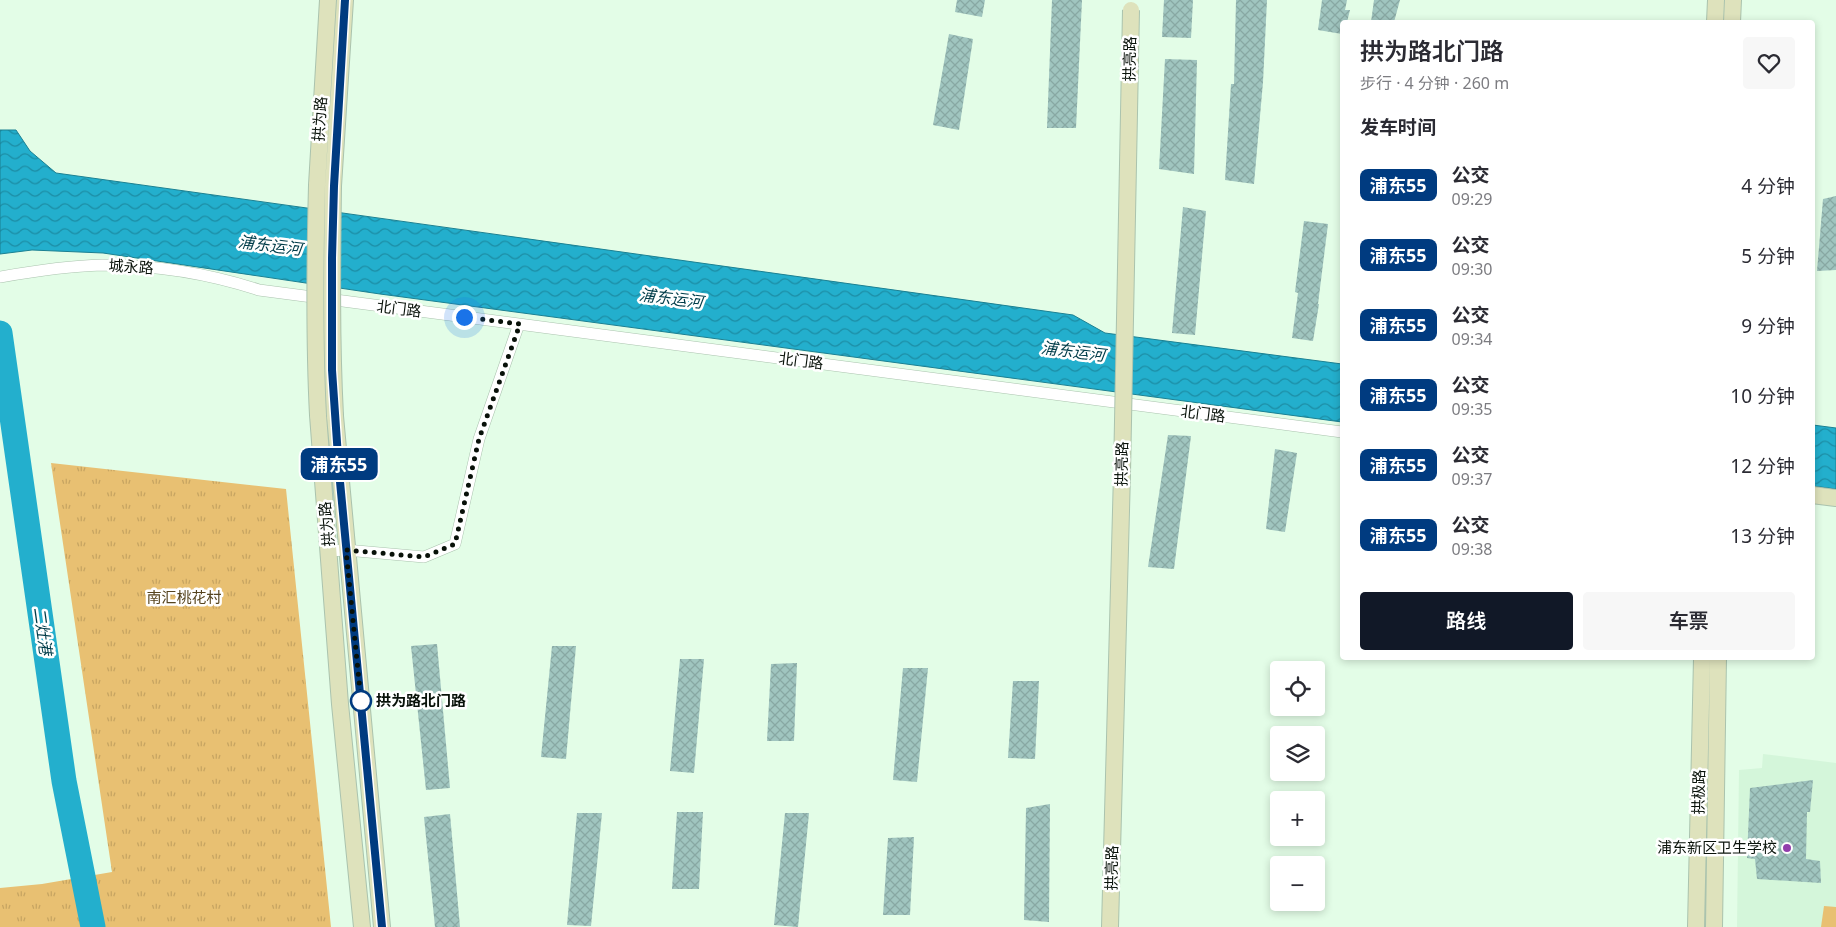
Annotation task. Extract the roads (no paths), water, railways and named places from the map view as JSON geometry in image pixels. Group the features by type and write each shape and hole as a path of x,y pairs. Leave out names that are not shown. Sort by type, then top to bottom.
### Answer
{"main road":[{"name":"拱为路","path":"328,0 317,185 315,267 316,370 340,704 362,927"},
{"name":"拱为路","path":"345,0 334,186 332,370 346,550 382,927"},
{"path":"1715,20 1716,0"},
{"path":"1732,20 1733,0"},
{"name":"拱亮路","path":"1110,927 1122,473 1131,5"},
{"path":"1815,495 1836,498"},
{"name":"拱极路","path":"1696,927 1702,660"},
{"name":"拱极路","path":"1714,927 1718,660"}],"street":[{"name":"城永路","path":"0,277 78,266 124,266 229,280 260,290"},
{"name":"北门路","path":"260,290 1340,432"},
{"path":"329,551 346,550 424,557 455,544 479,439 520,324"}],"water":[{"name":"浦东运河","path":"0,130 16,130 30,151 56,173 1073,315 1105,333 1340,364 1340,422 380,294 103,253 32,250 0,254"},
{"path":"1815,425 1836,428 1836,489 1815,486"}],"waterway":[{"name":"二灶港","path":"0,333 64,781 93,927"}],"place":[{"name":"拱为路北门路","path":"361,701"},
{"name":"浦东新区卫生学校","path":"1787,848"}],"park label":[{"name":"南汇桃花村","path":"184,598"}]}
